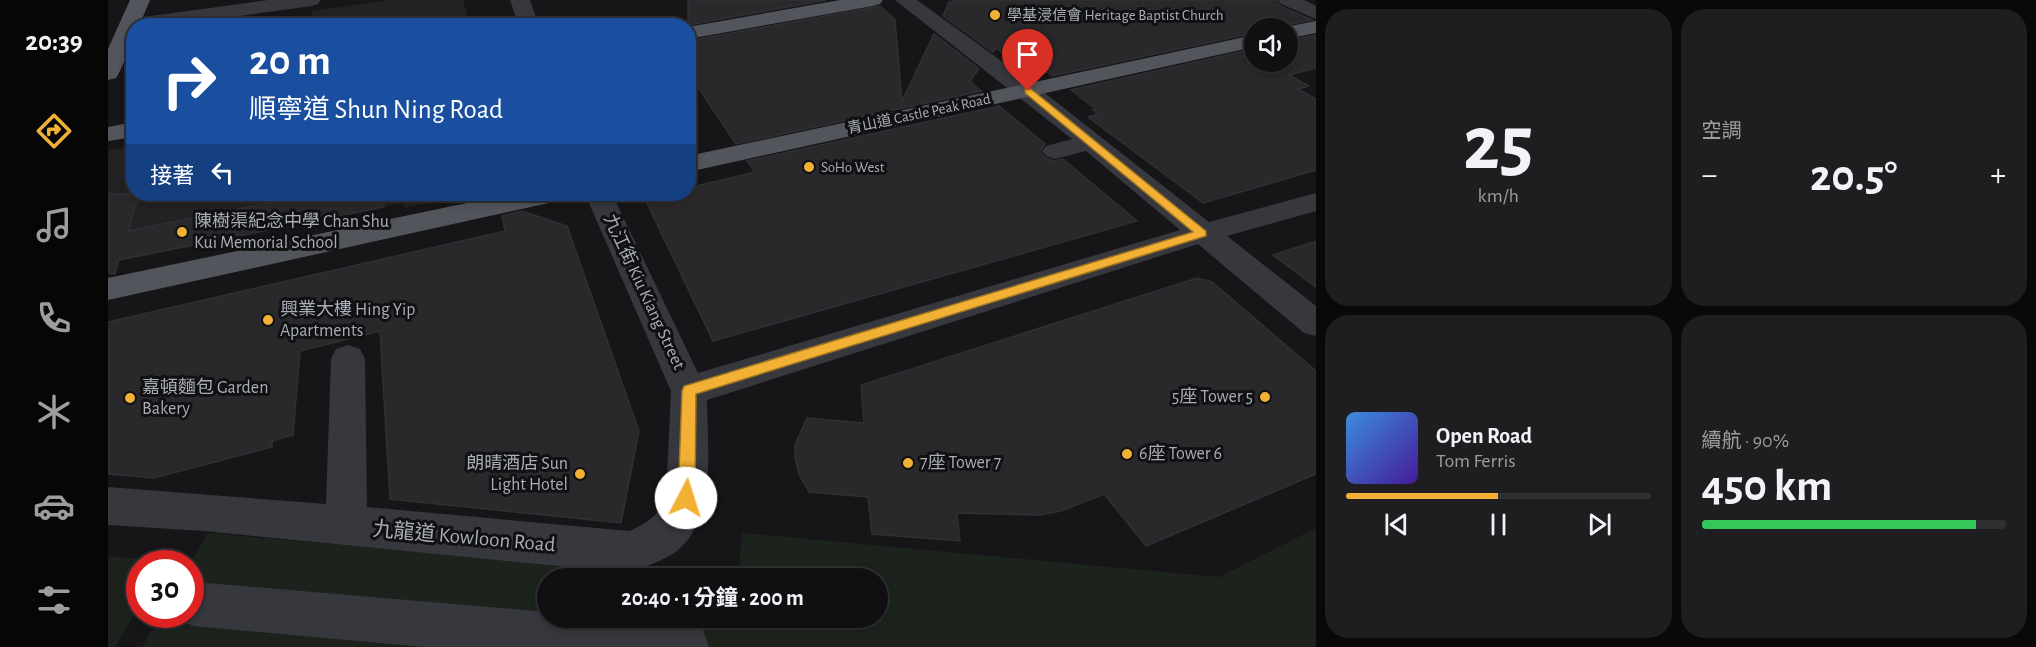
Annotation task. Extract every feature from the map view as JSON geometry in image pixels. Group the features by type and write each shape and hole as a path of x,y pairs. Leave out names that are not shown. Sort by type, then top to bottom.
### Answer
{"main road":[{"path":"132,18 140,0"},
{"path":"696,32 873,0"},
{"path":"1298,31 1316,27"},
{"path":"108,73 126,32"},
{"name":"青山道 Castle Peak Road","path":"696,162 1244,43"},
{"path":"108,134 126,131"},
{"path":"108,289 517,201"}],"street":[{"path":"180,18 311,0"},
{"path":"520,0 526,18"},
{"path":"905,0 1028,91 1316,324"},
{"path":"1288,0 1316,13"},
{"path":"1054,151 1090,142"},
{"name":"九江街 Kiu Kiang Street","path":"601,201 689,391"},
{"path":"689,391 1202,233 1316,202"},
{"path":"346,525 348,359"},
{"name":"九龍道 Kowloon Road","path":"108,506 346,525 629,552 657,540 677,523 686,498 689,391"},
{"path":"204,605 686,647"}],"shaded area":[{"path":"388,0 463,0 468,17 312,18 312,11"},
{"name":"陳樹渠紀念中學 Chan Shu Kui Memorial School","path":"126,147 126,201 439,201 404,208 403,203 108,262 108,156 110,150"},
{"path":"1316,528 1316,647 142,647 153,628 204,628 204,550 198,550 208,533 599,568 537,568 537,628 888,628 888,568 739,568 742,533 1219,577"},
{"path":"108,556 126,558 126,628 115,647 108,647"}],"building":[{"path":"688,0 827,0 696,24 696,18 688,18"},
{"path":"959,0 1276,0 1280,6 1312,20 1298,23 1298,18 1244,18 1244,35 1052,76 1039,66 1024,69 996,48 993,52 943,16 949,2"},
{"path":"880,6 895,19 902,101 934,34 979,69 970,81 981,91 736,144 696,86 696,40"},
{"path":"1316,35 1316,68 1289,75 1309,86 1298,89 1316,99 1316,170 1203,203 1088,117 1098,114 1093,110 1097,110 1071,90 1244,51 1244,72 1298,72 1298,39"},
{"path":"999,106 1045,144 1040,151 1044,157 1054,161 1063,159 1137,221 713,341 646,201 696,201 696,186 755,172 747,161"},
{"path":"108,194 126,194 126,201 137,201 128,231 277,201 384,201 384,207 119,260 115,274 108,273"},
{"path":"522,211 567,226 639,431 621,523 390,499 380,331 300,351 293,435 272,441 272,447 154,478 108,474 108,322 505,231 502,216"},
{"path":"1316,241 1316,287 1273,255"},
{"path":"1197,278 1212,282 1316,371 1316,474 1146,546 1104,494 1061,511 1040,515 957,513 960,541 872,534 868,497 809,492 799,474 795,445 807,418 864,423 861,385"}],"place":[{"name":"學基浸信會 Heritage Baptist Church","path":"995,15"},
{"name":"SoHo West","path":"809,167"},
{"name":"陳樹渠紀念中學 Chan Shu Kui Memorial School","path":"182,232"},
{"name":"興業大樓 Hing Yip Apartments","path":"268,320"},
{"name":"5座 Tower 5","path":"1265,397"},
{"name":"嘉頓麵包 Garden Bakery","path":"130,398"},
{"name":"6座 Tower 6","path":"1127,454"},
{"name":"7座 Tower 7","path":"908,463"},
{"name":"朗晴酒店 Sun Light Hotel","path":"580,474"}],"route":[{"path":"686,498 689,464 689,391 1202,233 1028,91"}]}
